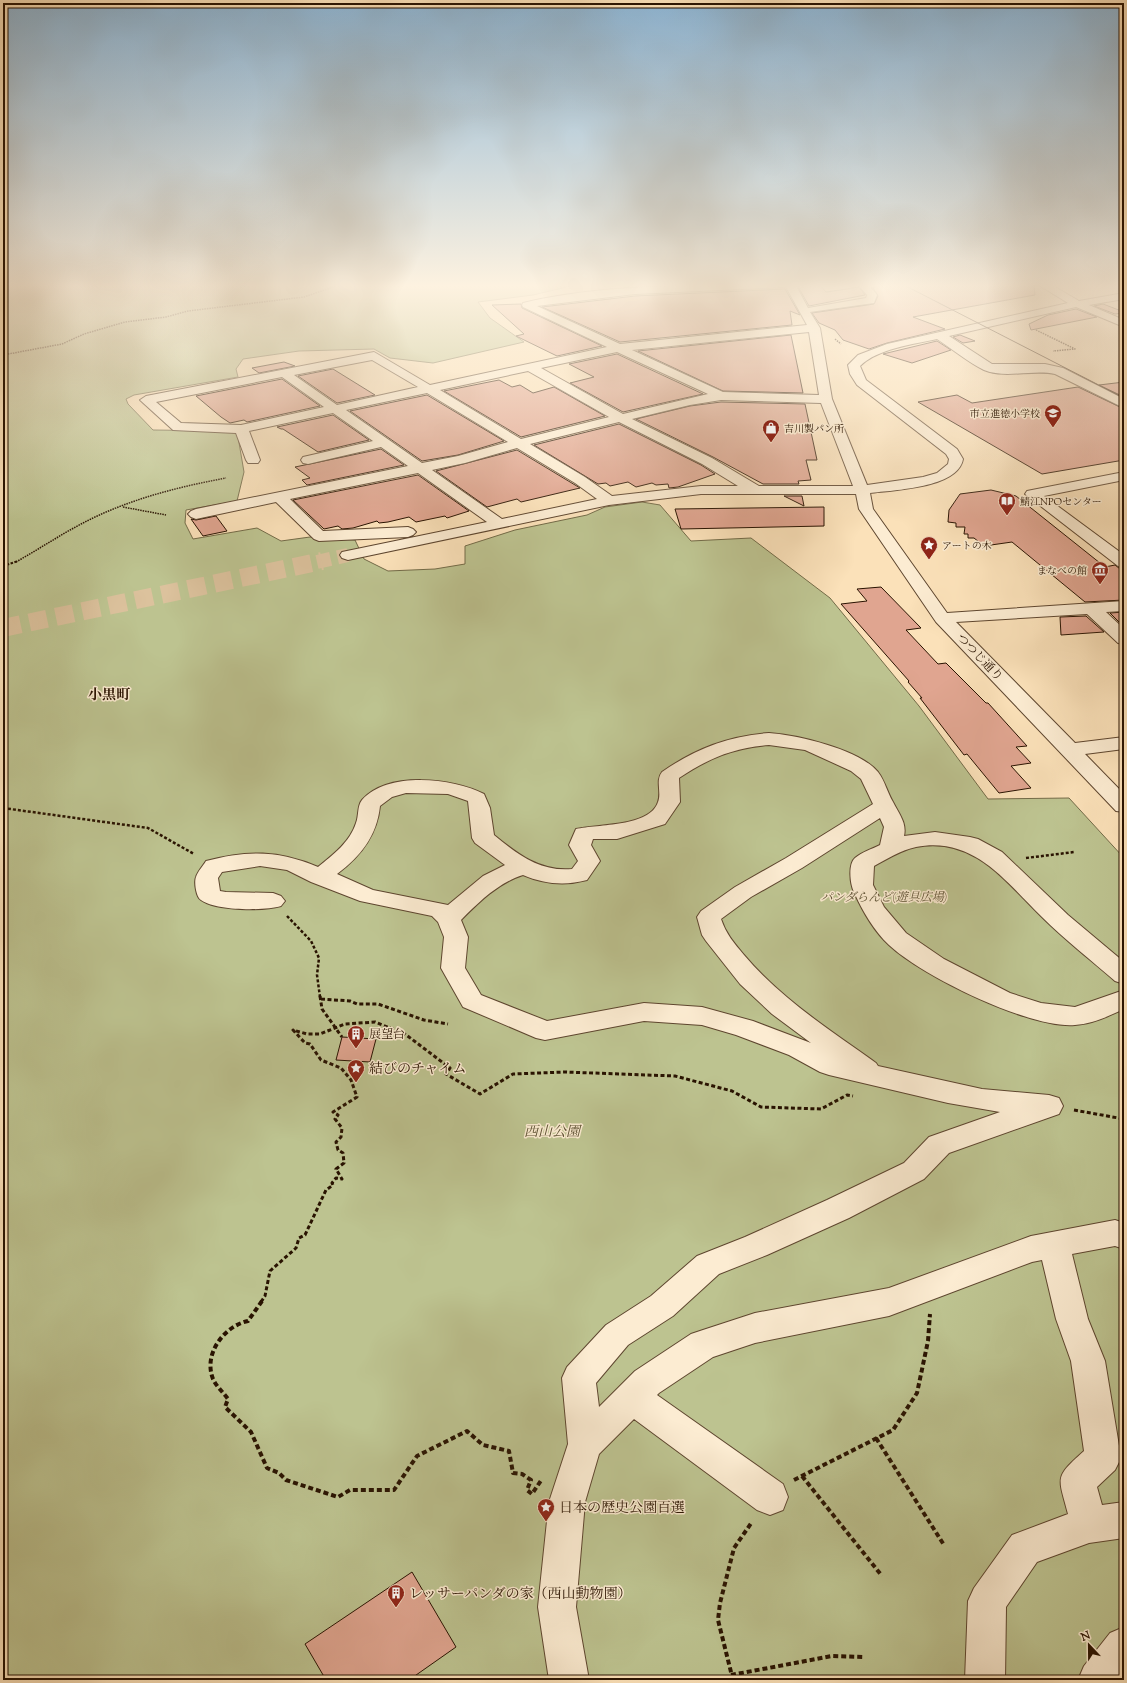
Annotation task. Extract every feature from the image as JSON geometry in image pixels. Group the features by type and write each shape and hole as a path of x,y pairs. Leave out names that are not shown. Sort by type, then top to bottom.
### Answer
{"street":[{"path":"341,363 146,400 178,427 241,429 555,363"},
{"path":"385,363 580,480 608,501"},
{"path":"650,363 721,396"},
{"name":"つつじ通り","path":"820,363 826,399 862,490 866,508 942,618 1124,806"},
{"path":"348,555 608,501 701,490 862,490 924,481 942,476 955,465 956,459 952,452 862,382 856,374 854,365 857,363"},
{"path":"981,363 988,367 998,369 1045,368 1059,371 1124,404"},
{"path":"1067,363 1124,392"},
{"path":"531,368 648,433 708,461 756,490"},
{"path":"284,374 500,524"},
{"path":"196,514 471,457 690,401 721,396 826,399"},
{"path":"241,429 253,460"},
{"path":"308,460 383,443"},
{"path":"1124,476 1032,494 1124,564"},
{"path":"279,497 319,536 474,529"},
{"path":"942,618 1124,606"},
{"path":"1092,609 1124,639"},
{"path":"319,877 334,867 357,841 366,826 370,804 385,792 406,787 448,788 465,792 477,798 481,809 483,838 523,867 533,872 563,878 579,875 588,861 580,845 584,834 594,832 617,832 657,819 669,802 668,776 707,752 750,740 776,739 796,741 822,749 847,761 869,775 894,825 890,849"},
{"path":"1071,750 1124,742"},
{"path":"876,1076 781,1008 749,978 714,935 710,917 744,892 794,864 884,806"},
{"path":"1124,975 1060,921 998,861 970,844 935,839 912,841 890,849 863,863 862,885 874,910 896,939 934,965 1001,999 1040,1012 1075,1016 1098,1010 1124,999"},
{"path":"273,901 224,900 209,895 207,878 214,866 260,859 292,864 319,877 368,896 440,910 448,918 456,937 453,968 472,1001 545,1031 644,1012 702,1016 744,1028 798,1048 829,1065 982,1100 1049,1106"},
{"path":"448,918 481,888 500,875 523,867"},
{"path":"255,884 273,901"},
{"path":"569,1680 557,1607 567,1502 582,1452 579,1378 617,1335 662,1306 708,1265 756,1246 838,1209 914,1171 939,1145 1049,1106"},
{"path":"582,1452 647,1382 704,1345 755,1328 889,1302 1031,1249 1115,1233 1124,1236"},
{"path":"985,1680 987,1601 1025,1548 1107,1523 1077,1481 1103,1458 1088,1361 1072,1319 1054,1245"},
{"path":"632,1397 770,1497"},
{"path":"1098,1680 1124,1647"}],"path":[{"path":"3,566 14,564 84,523 122,507 185,485 226,478"},
{"path":"122,507 166,516"},
{"path":"3,808 148,828 214,866"},
{"path":"998,861 1074,852"},
{"path":"273,901 311,941 319,958 317,975 322,1009 342,1037"},
{"path":"321,999 350,1001 357,1004 367,1001 378,1006 389,1007 435,1024 448,1024"},
{"path":"582,1452 570,1463 540,1481 532,1494 527,1490 531,1480 522,1474 513,1473 509,1451 483,1445 467,1431 444,1444 417,1456 394,1490 350,1490 338,1497 286,1480 279,1473 267,1468 251,1432 225,1407 228,1399 224,1391 213,1378 211,1358 218,1340 235,1324 248,1321 265,1296 270,1271 296,1248 299,1238 305,1235 326,1190 332,1185 336,1178 342,1179 336,1169 344,1163 343,1153 338,1150 336,1142 341,1137 342,1128 335,1119 338,1115 332,1112 357,1097 351,1080 341,1068 321,1060 310,1044 305,1044 293,1030 306,1034 320,1034 345,1024 375,1022 405,1034 450,1068 446,1074 480,1094 513,1074 565,1072 675,1076 732,1090 761,1107 821,1109 847,1095 854,1096"},
{"path":"1049,1106 1124,1119"},
{"path":"866,1658 832,1656 732,1678 718,1620 722,1590 734,1548 773,1491 893,1430 917,1393 928,1341 930,1316 927,1288"},
{"path":"876,1438 938,1538 944,1545"},
{"path":"802,1476 882,1576"}],"green space":[{"name":"西山公園","path":"3,363 241,363 236,369 238,377 134,395 126,399 128,404 153,430 237,431 244,472 237,501 186,510 185,523 193,539 257,528 281,541 310,537 355,540 364,559 388,571 435,569 465,564 465,546 515,530 587,515 605,507 642,502 660,505 691,541 751,538 830,598 919,706 988,799 1069,798 1124,858 1124,1680 3,1680"}],"building":[{"path":"281,363 295,366 259,373 252,368"},
{"path":"576,363 635,363 703,394 623,412 570,383 594,377 569,364"},
{"path":"663,363 797,363 803,393 723,391"},
{"path":"333,369 375,395 337,403 298,376"},
{"path":"282,379 320,406 247,422 244,420 230,423 196,396"},
{"path":"499,380 512,387 520,385 533,393 554,387 605,416 521,437 444,391"},
{"path":"1124,382 1124,397 1099,385"},
{"path":"1078,387 1124,409 1124,460 1042,474 918,402 957,395 972,403"},
{"path":"427,395 504,441 458,455 422,461 350,411"},
{"path":"721,402 805,404 817,460 806,460 811,480 798,481 799,484 763,484 713,457 636,419 690,406"},
{"path":"333,415 369,440 318,452 283,429 277,427"},
{"path":"619,424 701,465 715,474 678,487 669,488 668,484 656,485 652,483 636,487 628,482 610,486 606,483 598,484 534,445"},
{"path":"381,449 404,465 307,485 302,480 310,478 295,467"},
{"path":"517,450 580,488 521,502 517,499 487,507 436,471"},
{"path":"418,475 469,511 447,518 445,516 416,522 409,517 388,522 379,523 377,521 353,528 342,529 338,526 324,529 293,500"},
{"path":"991,490 1016,496 1105,567 1115,565 1124,572 1124,600 1085,602 1012,542 984,546 974,538 968,538 968,534 964,534 965,527 956,527 956,523 948,522 949,510 960,494"},
{"path":"784,496 802,496 804,506"},
{"path":"824,507 824,526 681,529 675,509"},
{"path":"216,516 227,531 203,536 191,519 196,520"},
{"path":"881,587 921,628 906,630 938,664 946,663 986,703 988,703 1027,746 1016,747 1031,763 1011,766 1031,788 999,793 967,754 964,755 920,698 922,698 908,682 909,681 841,604 867,601 857,589"},
{"path":"1124,612 1124,627 1110,613"},
{"path":"1086,616 1104,632 1061,635 1060,617"},
{"name":"展望台","path":"342,1037 376,1039 370,1062 336,1060"},
{"name":"レッサーパンダの家（西山動物園）","path":"412,1572 456,1647 409,1680 326,1680 305,1644"}],"tunnel":[{"path":"317,562 348,555"},
{"path":"3,628 322,561"}],"tram line":[{"path":"1055,363 1124,398"}],"place":[{"name":"市立進徳小学校","path":"1053,428"},
{"name":"吉川製パン所","path":"771,443"},
{"name":"鯖江NPOセンター","path":"1007,516"},
{"name":"アートの木","path":"929,560"},
{"name":"まなべの館","path":"1100,585"},
{"name":"展望台","path":"356,1049"},
{"name":"結びのチャイム","path":"356,1083"},
{"name":"日本の歴史公園百選","path":"546,1522"},
{"name":"レッサーパンダの家（西山動物園）","path":"396,1608"}],"district":[{"name":"小黒町","path":"109,694"}],"park label":[{"name":"パンダらんど(遊具広場)","path":"884,897"}]}
